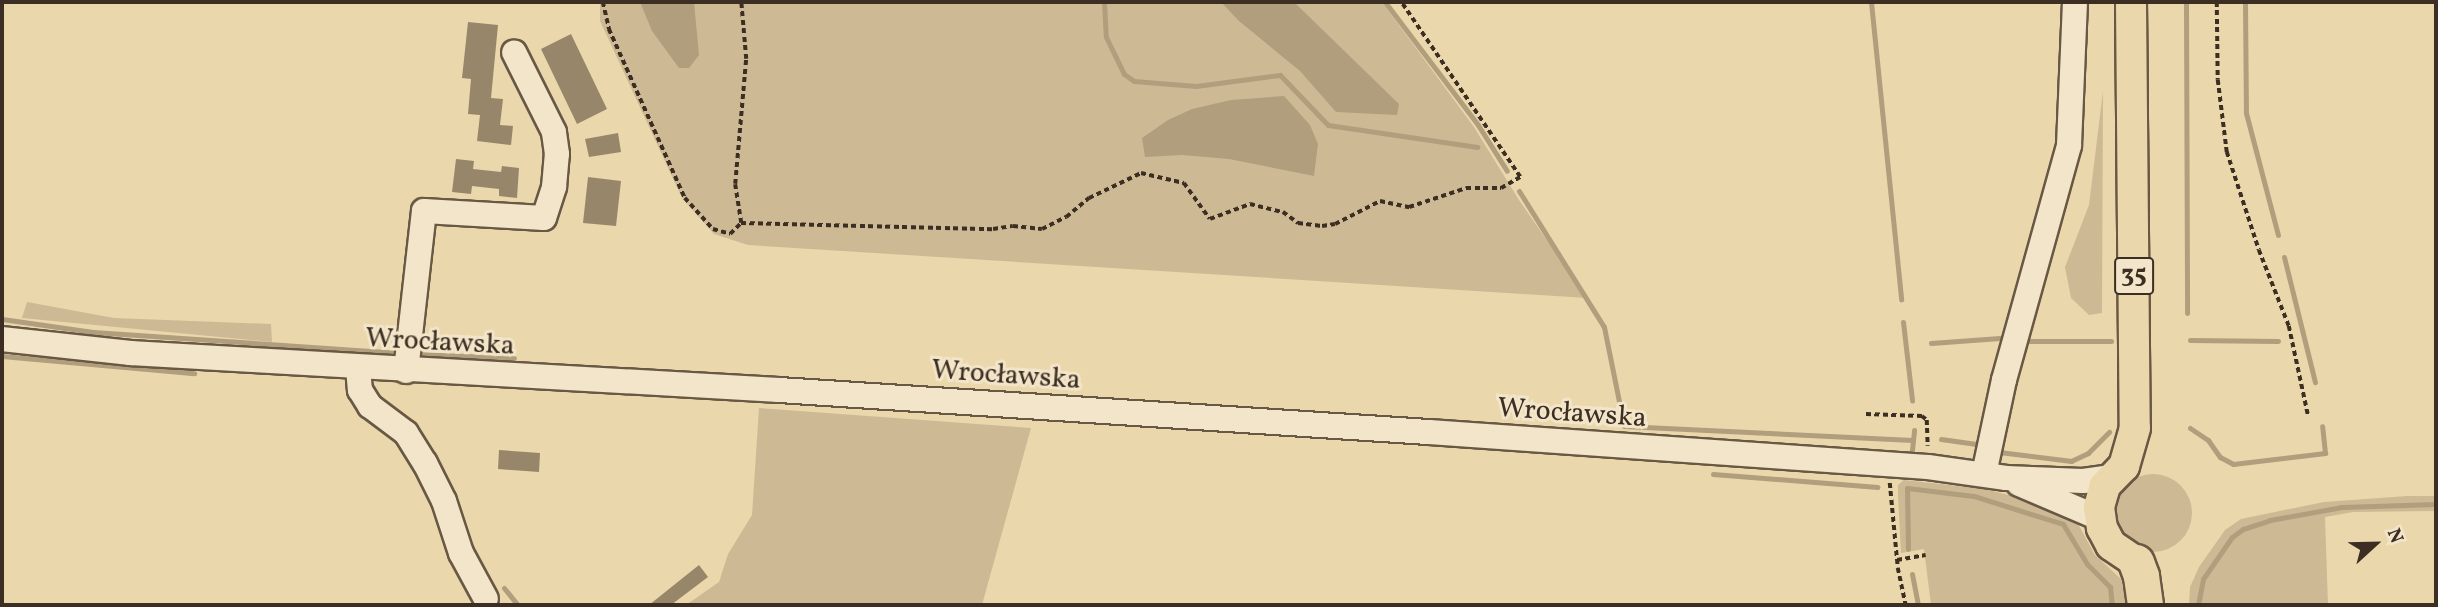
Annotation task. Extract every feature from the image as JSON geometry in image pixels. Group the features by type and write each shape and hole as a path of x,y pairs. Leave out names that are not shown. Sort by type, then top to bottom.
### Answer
{"highway":[{"path":"2136,562 2145,605"}],"main road":[{"name":"35","path":"2099,518 2101,496 2112,477 2124,466 2135,428 2131,2"},
{"name":"35","path":"2133,85 2147,2"},
{"path":"2099,518 2111,545 2136,562"}],"street":[{"path":"1995,476 2004,380 2069,145 2075,2"},
{"path":"407,371 424,211 544,218 554,187 557,154 554,132 514,51"},
{"name":"Wrocławska","path":"2,339 130,353 407,371 779,390 1928,467 1995,476"},
{"path":"358,368 360,390 370,406 406,433 425,463 443,501 461,553 486,599"},
{"path":"1995,476 2083,481 2112,477"},
{"path":"1995,476 2099,518"}],"path":[{"path":"603,2 609,29 685,198 713,229 730,234 741,223 993,229 1013,226 1042,229 1066,217 1088,198 1141,173 1184,183 1210,219 1250,204 1283,212 1298,223 1322,226 1335,224 1380,201 1409,207 1466,188 1501,188 1520,177 1401,2"},
{"path":"741,2 746,59 735,184 741,223"},
{"path":"2217,2 2218,80 2227,152 2259,250 2288,326 2308,415"},
{"path":"1866,414 1922,416 1927,420 1928,467"},
{"path":"1891,465 1890,492 1897,560 1906,605"},
{"path":"1897,560 1926,555"}],"shaded area":[{"path":"600,2 1382,2 1474,127 1519,200 1587,298 748,245 714,234 682,198 600,21"},
{"path":"640,2 694,2 699,55 689,68 679,68 652,31"},
{"path":"1221,2 1294,2 1399,104 1397,115 1336,112 1300,71 1239,21"},
{"path":"2103,91 2102,313 2089,315 2071,298 2065,267 2089,205"},
{"path":"1284,96 1310,125 1318,144 1314,176 1229,159 1182,155 1145,157 1142,138 1168,120 1192,109 1231,100"},
{"path":"27,302 114,318 271,324 272,342 22,318"},
{"path":"759,408 1031,428 982,605 686,605 719,582 728,554 752,515"},
{"path":"2145,474 2161,474 2175,480 2186,491 2192,505 2192,521 2186,535 2175,546 2161,552 2145,552 2131,546 2120,535 2114,521 2114,505 2120,491 2131,480"},
{"path":"1904,480 1985,489 2039,503 2069,515 2077,522 2095,555 2121,579 2127,605 1931,605 1924,549 1901,553 1898,485"},
{"path":"2436,496 2436,511 2353,512 2325,517 2328,605 2189,605 2190,587 2199,567 2225,530 2241,519 2324,502"}],"building":[{"path":"468,22 498,25 491,98 503,99 500,125 513,126 511,145 477,141 480,115 468,114 471,79 462,78"},
{"path":"571,34 607,109 577,124 541,49"},
{"path":"618,133 621,152 589,157 585,139"},
{"path":"456,159 474,161 473,169 501,172 502,166 519,168 517,198 499,196 499,189 472,186 471,194 452,192"},
{"path":"588,177 621,181 616,226 583,223"},
{"path":"499,450 540,453 539,472 498,469"},
{"path":"699,565 708,577 671,605 649,605"}],"waterway":[{"path":"1104,2 1106,37 1124,74 1134,81 1196,86 1280,75 1328,125 1477,147"},
{"path":"1385,2 1478,125 1507,171"},
{"path":"1871,2 1901,299"},
{"path":"2186,2 2187,313"},
{"path":"2245,2 2246,113 2278,235"},
{"path":"1519,191 1604,327 1624,426 1913,440"},
{"path":"2284,257 2315,382"},
{"path":"2,319 93,332 403,353"},
{"path":"1903,322 1912,400"},
{"path":"1931,343 2000,338"},
{"path":"2190,340 2278,341"},
{"path":"2023,341 2111,341"},
{"path":"416,354 514,358"},
{"path":"2,356 194,373"},
{"path":"2190,428 2208,440 2220,457 2233,464 2325,453 2322,426"},
{"path":"1912,450 1914,430"},
{"path":"1999,452 2071,461 2088,453 2109,432"},
{"path":"1941,439 1975,444"},
{"path":"1713,474 1877,487"},
{"path":"1908,549 1907,488 1974,496 2063,524 2087,564 2110,587 2112,605"},
{"path":"2198,605 2203,579 2232,537 2243,529 2270,520 2342,507 2436,504"},
{"path":"1912,574 1918,605"},
{"path":"504,588 518,605"}]}
